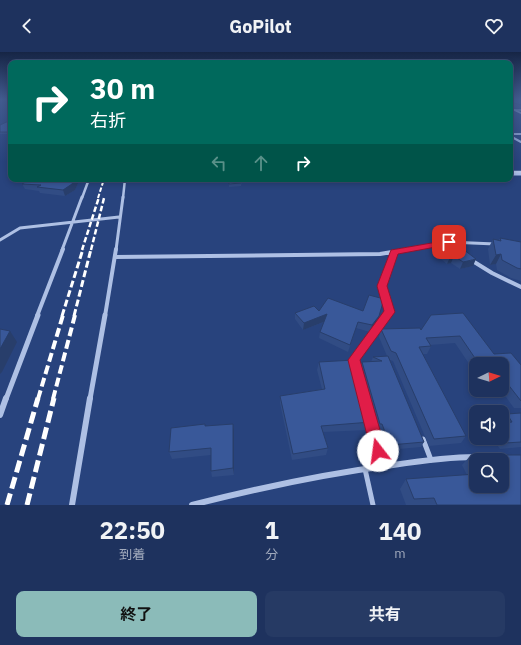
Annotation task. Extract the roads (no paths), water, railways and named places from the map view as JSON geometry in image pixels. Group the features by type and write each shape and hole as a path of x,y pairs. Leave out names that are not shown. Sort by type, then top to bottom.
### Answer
{"street":[{"path":"0,415 88,182"},
{"path":"72,505 115,257 125,182"},
{"path":"0,240 20,228 120,217"},
{"path":"115,257 380,254 449,242 498,244"},
{"path":"449,242 453,246"},
{"path":"383,466 354,360 390,312 382,286 394,252"},
{"path":"469,259 492,274 521,287"},
{"path":"192,505 253,489 365,469 432,460 469,457"}],"lane":[{"path":"420,432 432,460"},
{"path":"365,469 373,505"}],"waterway":[{"path":"513,134 521,134"},
{"path":"513,138 521,142"},
{"path":"513,174 521,174"}],"railway":[{"path":"98,198 103,182"},
{"path":"82,250 99,197"},
{"path":"91,250 104,198"},
{"path":"62,316 83,249"},
{"path":"74,316 91,249"},
{"path":"38,399 63,315"},
{"path":"53,399 75,315"},
{"path":"7,505 38,398"},
{"path":"27,505 54,398"}]}
